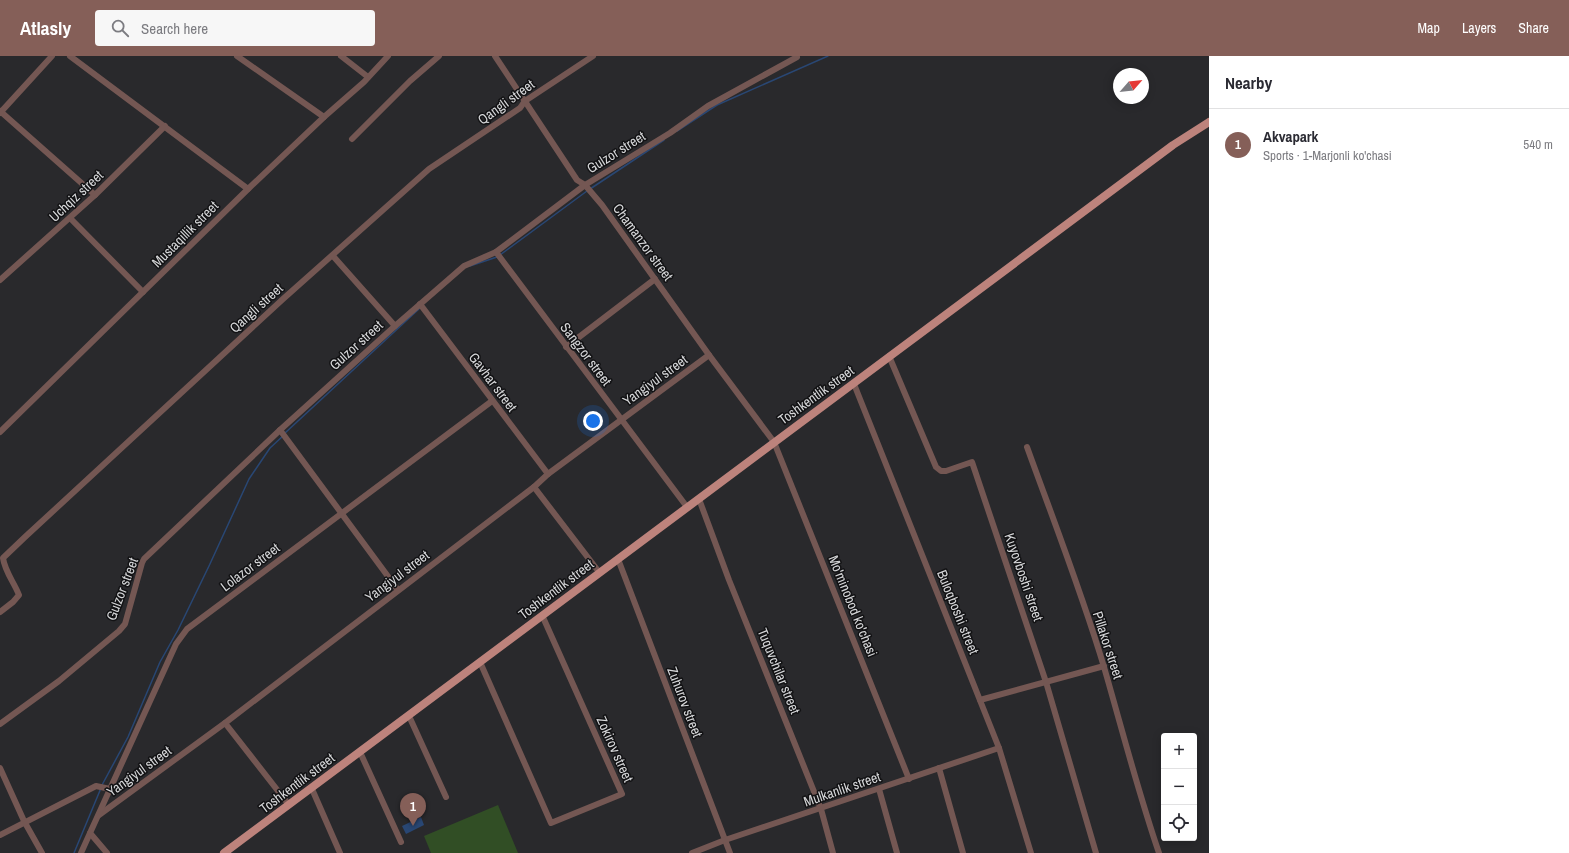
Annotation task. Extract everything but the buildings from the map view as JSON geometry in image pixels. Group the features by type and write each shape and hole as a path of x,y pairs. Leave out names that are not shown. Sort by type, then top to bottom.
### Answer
{"main road":[{"name":"Toshkentlik street","path":"224,853 233,850 289,805 599,572 854,384 889,356 1173,145 1209,122"}],"street":[{"path":"52,56 0,112 95,195"},
{"path":"70,56 248,189"},
{"path":"237,56 324,117"},
{"path":"341,56 368,77"},
{"name":"Mustaqillik street","path":"0,432 248,189 368,77 388,56"},
{"path":"352,139 410,81 440,56"},
{"name":"Chamanzor street","path":"495,56 577,180 585,185 602,205 709,355 774,442"},
{"name":"Qangli street","path":"0,612 13,602 19,595 15,583 4,568 3,558 277,304 430,169 520,108 525,101 593,56"},
{"name":"Gulzor street","path":"0,724 59,681 119,631 127,616 144,560 280,430 464,266 496,252 585,185 670,132 708,106 798,57"},
{"name":"Uchqiz street","path":"0,280 95,195 165,126"},
{"path":"70,218 143,292"},
{"name":"Sangzor street","path":"496,252 566,347 688,507"},
{"path":"333,256 395,326"},
{"path":"566,347 655,279"},
{"name":"Gavhar street","path":"420,304 548,474"},
{"name":"Yangiyul street","path":"99,815 225,722 534,488 548,474 709,355"},
{"name":"Kuyovboshi street","path":"889,356 936,467 941,471 946,471 972,462 1046,682 1096,853"},
{"name":"Buloqboshi street","path":"854,384 999,748 1031,853"},
{"name":"Lolazor street","path":"81,853 176,644 187,629 492,401"},
{"path":"280,430 398,590"},
{"name":"Mo'minobod ko'chasi","path":"774,442 910,779"},
{"name":"Pillakor street","path":"1027,447 1104,666 1143,806 1159,853"},
{"path":"534,488 599,572"},
{"name":"Tuquvchilar street","path":"699,499 729,580 821,809 833,853"},
{"name":"Zuhurov street","path":"618,559 730,853"},
{"name":"Zokirov street","path":"480,662 551,824 622,794 542,615"},
{"path":"980,700 1104,666"},
{"path":"408,716 446,797"},
{"path":"225,722 289,805"},
{"name":"Mulkanlik street","path":"692,853 725,840 999,748"},
{"path":"360,752 402,842"},
{"path":"0,768 24,821 42,853"},
{"path":"939,768 963,853"},
{"path":"0,834 96,786 110,789"},
{"path":"312,789 340,853"},
{"path":"878,789 897,853"},
{"path":"90,834 106,853"}],"green space":[{"path":"498,805 518,853 431,853 424,836"}],"water":[{"path":"421,817 424,825 406,834 402,826"}],"waterway":[{"path":"677,131 717,105 828,56"},
{"path":"590,189 664,140"},
{"path":"500,255 587,191"},
{"path":"470,266 497,257"},
{"path":"285,433 420,308"},
{"path":"102,785 128,737 160,662 178,630 249,479 270,448 283,436"},
{"path":"74,853 101,788"}],"place":[{"name":"Akvapark","path":"413,826"}]}
